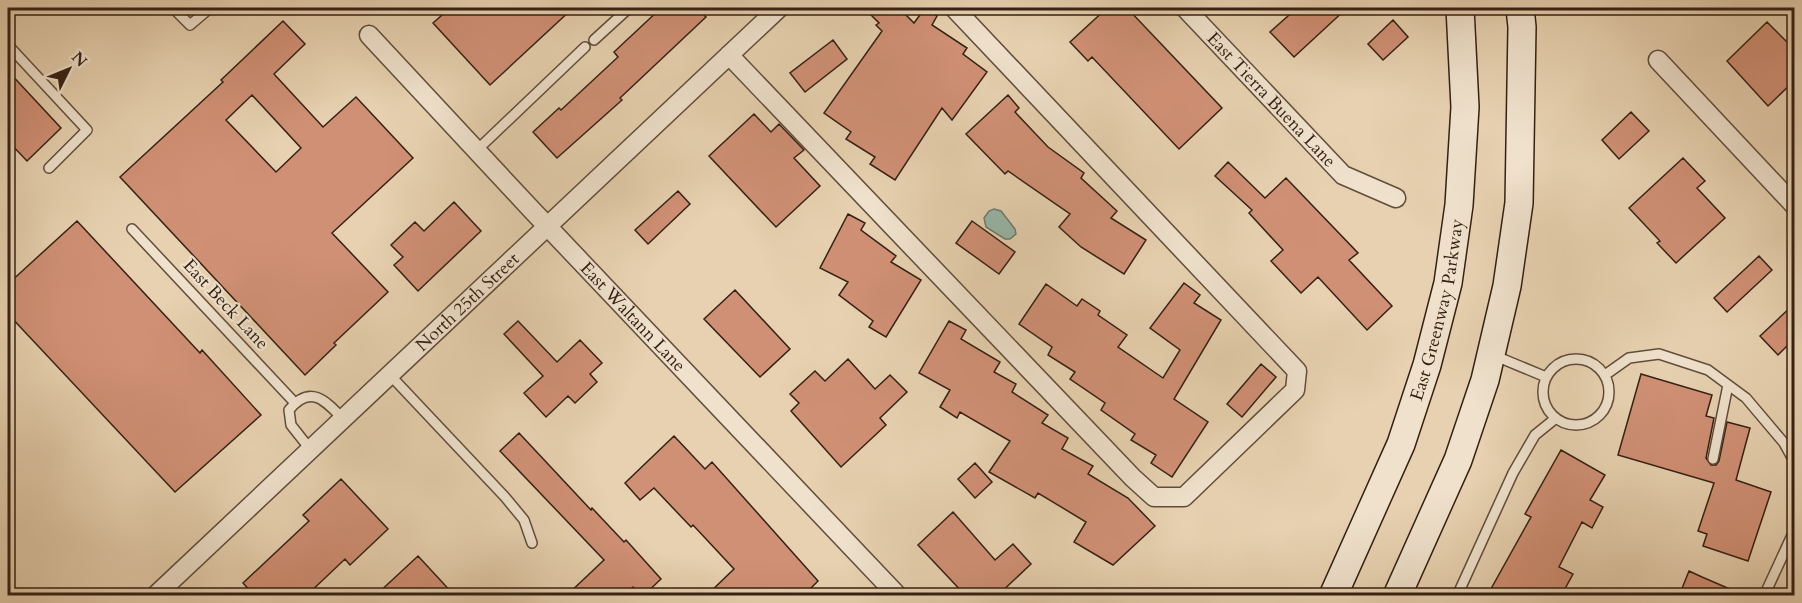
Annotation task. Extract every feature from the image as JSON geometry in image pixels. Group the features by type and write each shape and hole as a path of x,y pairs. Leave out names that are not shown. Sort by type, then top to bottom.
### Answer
{"main road":[{"name":"East Greenway Parkway","path":"1333,596 1401,444 1427,365 1448,283 1459,206 1465,107 1460,8"},
{"path":"1397,596 1458,460 1485,380 1507,285 1519,203 1522,27 1520,8"}],"street":[{"path":"729,54 1133,478 1154,497 1184,497 1295,390 1297,371 954,8"},
{"name":"East Tierra Buena Lane","path":"1185,8 1343,175 1396,198"},
{"name":"North 25th Street","path":"155,596 729,54 771,10"},
{"name":"East Waltann Lane","path":"369,34 476,151 898,596"},
{"path":"1658,60 1794,205"}],"lane":[{"path":"173,8 190,25 210,8"},
{"path":"594,40 629,8"},
{"path":"8,45 87,130 49,168"},
{"path":"476,151 585,46"},
{"name":"East Beck Lane","path":"132,229 295,403"},
{"path":"1491,354 1546,377"},
{"path":"1605,375 1629,358 1659,354 1708,370 1746,398 1784,443 1794,461"},
{"path":"1573,358 1584,359 1595,364 1605,375 1610,391 1608,402 1604,411 1596,419 1576,426 1556,418 1548,410 1543,388 1546,377 1552,368 1562,361 1573,358"},
{"path":"390,375 505,497 524,520 532,543"},
{"path":"1713,459 1728,385"},
{"path":"310,449 291,425 289,410 295,403 302,397 316,396 329,404 343,419"},
{"path":"1457,596 1513,473 1534,435 1556,418"},
{"path":"1764,596 1794,531"}],"shaded area":[{"path":"994,209 1001,211 1015,229 1016,234 1010,239 1005,239 986,227 984,218 989,211"}],"building":[{"path":"450,8 573,8 490,85 433,23"},
{"path":"661,8 697,8 706,17 620,98 622,100 557,158 533,132 559,108 561,110 618,57 614,52"},
{"path":"864,8 899,8 914,23 925,8 937,16 932,25 967,48 963,54 987,72 952,120 942,108 895,180 870,164 875,157 846,139 851,132 824,113 882,31 876,25 879,23"},
{"path":"1107,8 1127,8 1222,108 1179,149 1092,57 1088,61 1070,42"},
{"path":"1297,8 1347,8 1294,57 1270,32"},
{"path":"1393,20 1408,37 1383,60 1368,44"},
{"path":"283,21 305,44 274,74 323,127 356,97 413,158 332,233 388,292 334,343 336,345 305,375 120,177 223,82 221,80","holes":["252,95 301,148 276,172 226,120"]},
{"path":"1767,22 1794,49 1794,81 1768,106 1727,61"},
{"path":"833,40 847,59 805,92 790,73"},
{"path":"8,71 61,128 27,161 8,141"},
{"path":"1008,95 1019,108 1015,112 1048,147 1084,173 1081,178 1117,211 1111,218 1146,240 1124,274 1081,247 1059,227 1070,214 1008,171 1005,174 966,134"},
{"path":"1631,112 1649,131 1619,159 1602,140"},
{"path":"754,114 771,132 779,124 804,150 794,158 820,186 776,227 709,156"},
{"path":"1683,158 1705,181 1697,188 1725,218 1676,263 1657,243 1660,241 1629,208"},
{"path":"1228,162 1265,198 1286,178 1358,253 1349,260 1392,306 1367,330 1318,277 1301,293 1271,261 1283,250 1249,213 1252,210 1215,176"},
{"path":"678,191 690,204 648,244 635,230"},
{"path":"454,202 481,231 418,291 394,265 403,257 391,245 415,222 424,231"},
{"path":"848,214 865,223 861,230 896,256 891,262 921,280 886,337 869,327 873,321 839,295 848,282 820,268"},
{"path":"77,221 200,353 202,350 261,415 175,492 8,314 8,284"},
{"path":"972,221 1015,252 999,274 956,243"},
{"path":"1759,256 1772,270 1727,312 1714,298"},
{"path":"1184,283 1200,295 1194,303 1221,320 1174,399 1208,422 1172,477 1151,463 1156,455 1131,440 1135,434 1101,410 1105,403 1070,379 1075,372 1048,355 1052,347 1019,324 1046,284 1077,306 1082,299 1100,311 1098,315 1127,335 1118,347 1163,378 1180,350 1150,328"},
{"path":"735,290 790,349 760,377 704,319"},
{"path":"1794,304 1794,339 1778,355 1760,336"},
{"path":"518,321 557,362 580,340 602,363 590,374 597,382 575,403 568,396 546,417 524,393 543,376 504,334"},
{"path":"949,321 966,330 961,339 1000,362 994,372 1016,384 1012,392 1048,415 1042,423 1068,438 1062,449 1093,466 1088,474 1128,498 1155,526 1113,565 1074,542 1086,522 1038,493 1035,498 989,472 1010,441 960,412 957,418 940,407 950,390 919,373"},
{"path":"848,359 875,389 890,375 907,392 880,418 886,425 841,467 791,411 799,403 790,394 815,371 825,381"},
{"path":"1261,364 1276,377 1242,417 1227,404"},
{"path":"1641,374 1712,395 1706,416 1714,418 1706,458 1711,465 1716,465 1719,461 1727,422 1750,428 1736,480 1771,492 1748,561 1703,546 1707,534 1698,531 1714,483 1618,455"},
{"path":"519,433 591,510 592,508 624,542 626,540 661,579 643,596 640,596 633,587 623,596 566,596 604,560 500,451"},
{"path":"674,436 705,469 712,462 818,581 803,596 706,596 734,569 654,488 640,500 625,483"},
{"path":"1561,450 1605,475 1590,500 1603,507 1592,528 1582,522 1559,567 1573,574 1561,596 1487,596 1531,517 1525,514"},
{"path":"975,463 992,482 975,498 958,479"},
{"path":"341,479 388,529 350,565 345,559 306,596 255,596 243,583 309,521 303,515"},
{"path":"953,512 995,560 1013,544 1031,564 997,596 966,596 918,545"},
{"path":"418,556 455,596 375,596"},
{"path":"1689,571 1702,577 1746,596 1679,596"}]}
